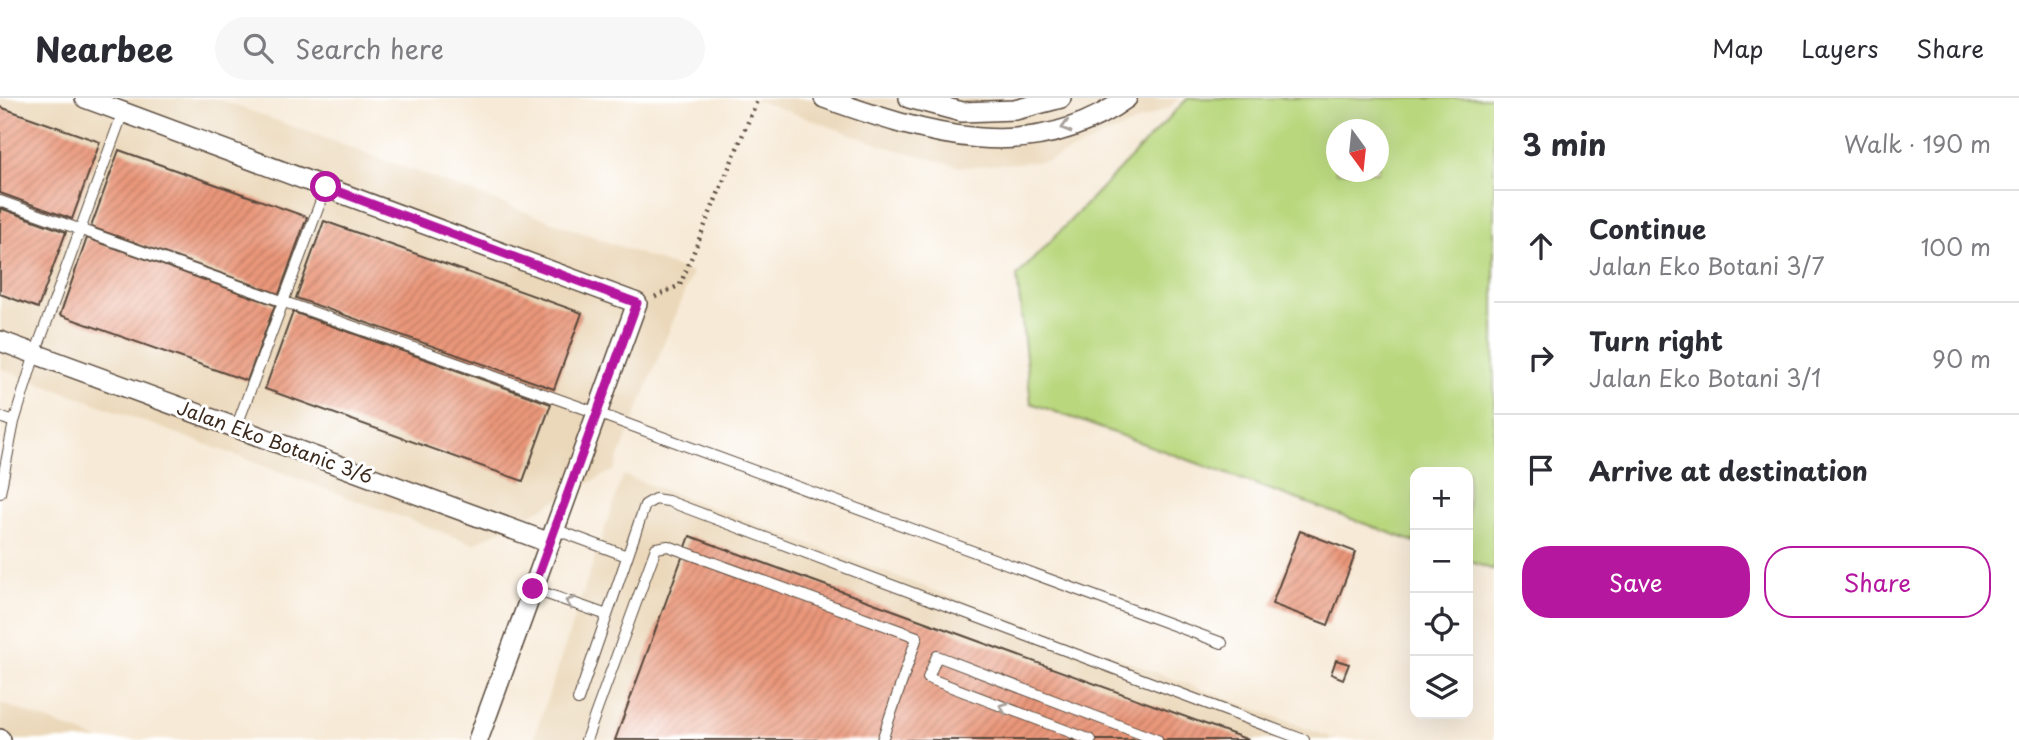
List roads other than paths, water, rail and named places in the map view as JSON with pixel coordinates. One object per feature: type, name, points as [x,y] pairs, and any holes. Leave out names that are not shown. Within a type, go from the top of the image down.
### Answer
[{"type":"street","points":[[85,98],[637,303],[478,740]]},
{"type":"street","points":[[824,98],[896,123],[962,138],[1017,139],[1071,127],[1127,98]]},
{"type":"street","points":[[909,98],[962,112],[1015,110],[1061,98]]},
{"type":"street","name":"Jalan Eko Botanic 3/6","points":[[0,341],[236,428],[552,536]]},
{"type":"lane","points":[[0,493],[13,422],[123,112]]},
{"type":"lane","points":[[236,428],[326,187]]},
{"type":"lane","points":[[0,201],[597,412],[1222,643]]},
{"type":"lane","points":[[0,417],[13,422]]},
{"type":"lane","points":[[578,699],[645,505],[655,499],[668,501],[1298,739]]},
{"type":"lane","points":[[552,536],[627,556]]},
{"type":"lane","points":[[586,740],[656,548],[668,546],[917,637],[882,740]]},
{"type":"lane","points":[[533,589],[607,615]]},
{"type":"lane","points":[[1091,740],[928,678],[937,656],[1157,740]]}]
